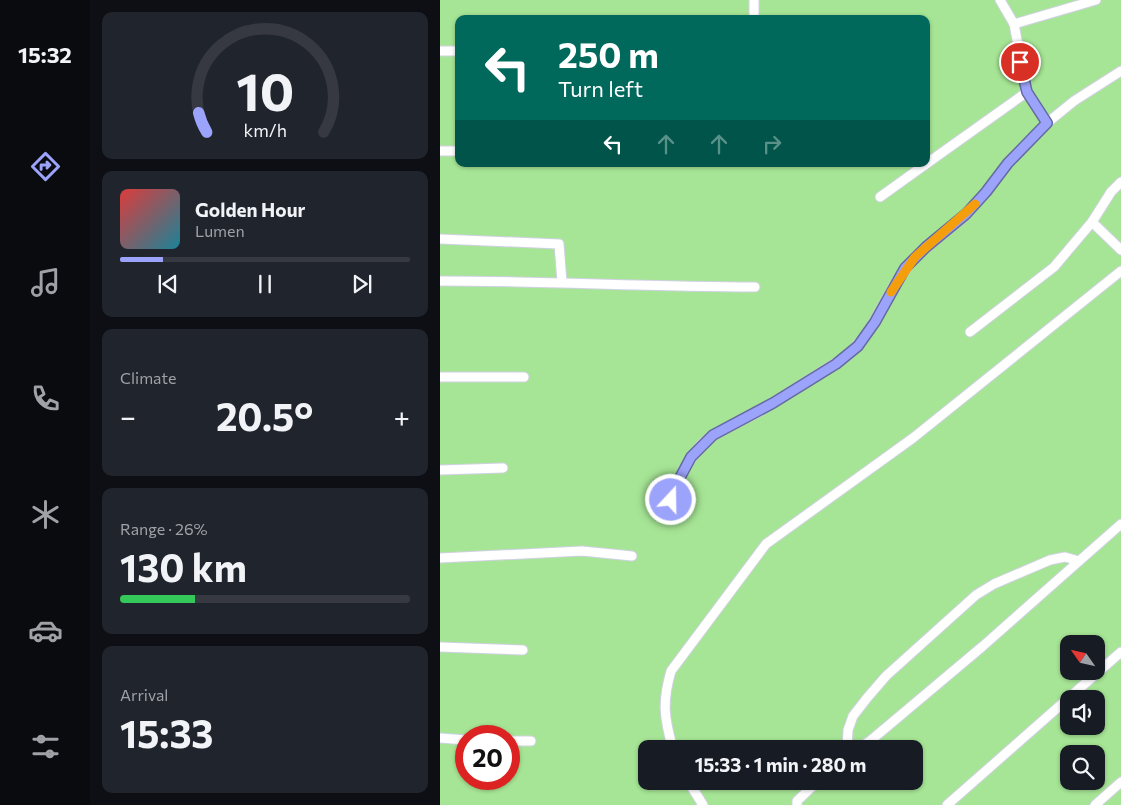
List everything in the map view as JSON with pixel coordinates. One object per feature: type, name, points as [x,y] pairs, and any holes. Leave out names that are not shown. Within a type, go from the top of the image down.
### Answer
[{"type":"lane","points":[[754,0],[754,15]]},
{"type":"lane","points":[[1000,0],[1014,24],[1027,92],[1047,123]]},
{"type":"lane","points":[[1014,24],[1096,0]]},
{"type":"lane","points":[[440,51],[455,51]]},
{"type":"lane","points":[[671,500],[691,457],[713,435],[760,411],[836,364],[858,346],[875,322],[905,268],[926,247],[966,214],[1008,163],[1047,123],[1074,101],[1121,71]]},
{"type":"lane","points":[[930,161],[1027,92]]},
{"type":"lane","points":[[440,151],[455,151]]},
{"type":"lane","points":[[880,198],[922,167]]},
{"type":"lane","points":[[970,332],[1054,267],[1092,222],[1111,192],[1121,182]]},
{"type":"lane","points":[[1092,222],[1121,250]]},
{"type":"lane","points":[[440,238],[560,244],[562,282]]},
{"type":"lane","points":[[670,740],[664,719],[664,694],[671,671],[766,544],[913,438],[1121,271]]},
{"type":"lane","points":[[440,281],[562,282],[659,287],[755,287]]},
{"type":"lane","points":[[440,377],[524,377]]},
{"type":"lane","points":[[440,470],[503,468]]},
{"type":"lane","points":[[871,740],[983,646],[1121,524]]},
{"type":"lane","points":[[440,558],[582,552],[632,556]]},
{"type":"lane","points":[[847,740],[848,730],[853,716],[886,676],[976,595],[994,584],[1050,560],[1065,557],[1079,561]]},
{"type":"lane","points":[[440,647],[523,650]]},
{"type":"lane","points":[[947,805],[1121,652]]},
{"type":"lane","points":[[440,738],[455,739]]},
{"type":"lane","points":[[520,742],[531,742]]},
{"type":"lane","points":[[1095,805],[1121,782]]},
{"type":"lane","points":[[694,790],[703,805]]},
{"type":"lane","points":[[797,805],[797,801],[809,790]]},
{"type":"green space","points":[[440,0],[1121,0],[1121,805],[440,805]]},
{"type":"slow traffic","points":[[891,292],[905,268],[915,257],[966,214],[975,204]]},
{"type":"route","points":[[671,500],[676,485],[691,457],[713,435],[799,388],[836,364],[858,346],[875,322],[905,268],[926,247],[966,214],[1008,163],[1047,123],[1027,92],[1020,62]]}]
